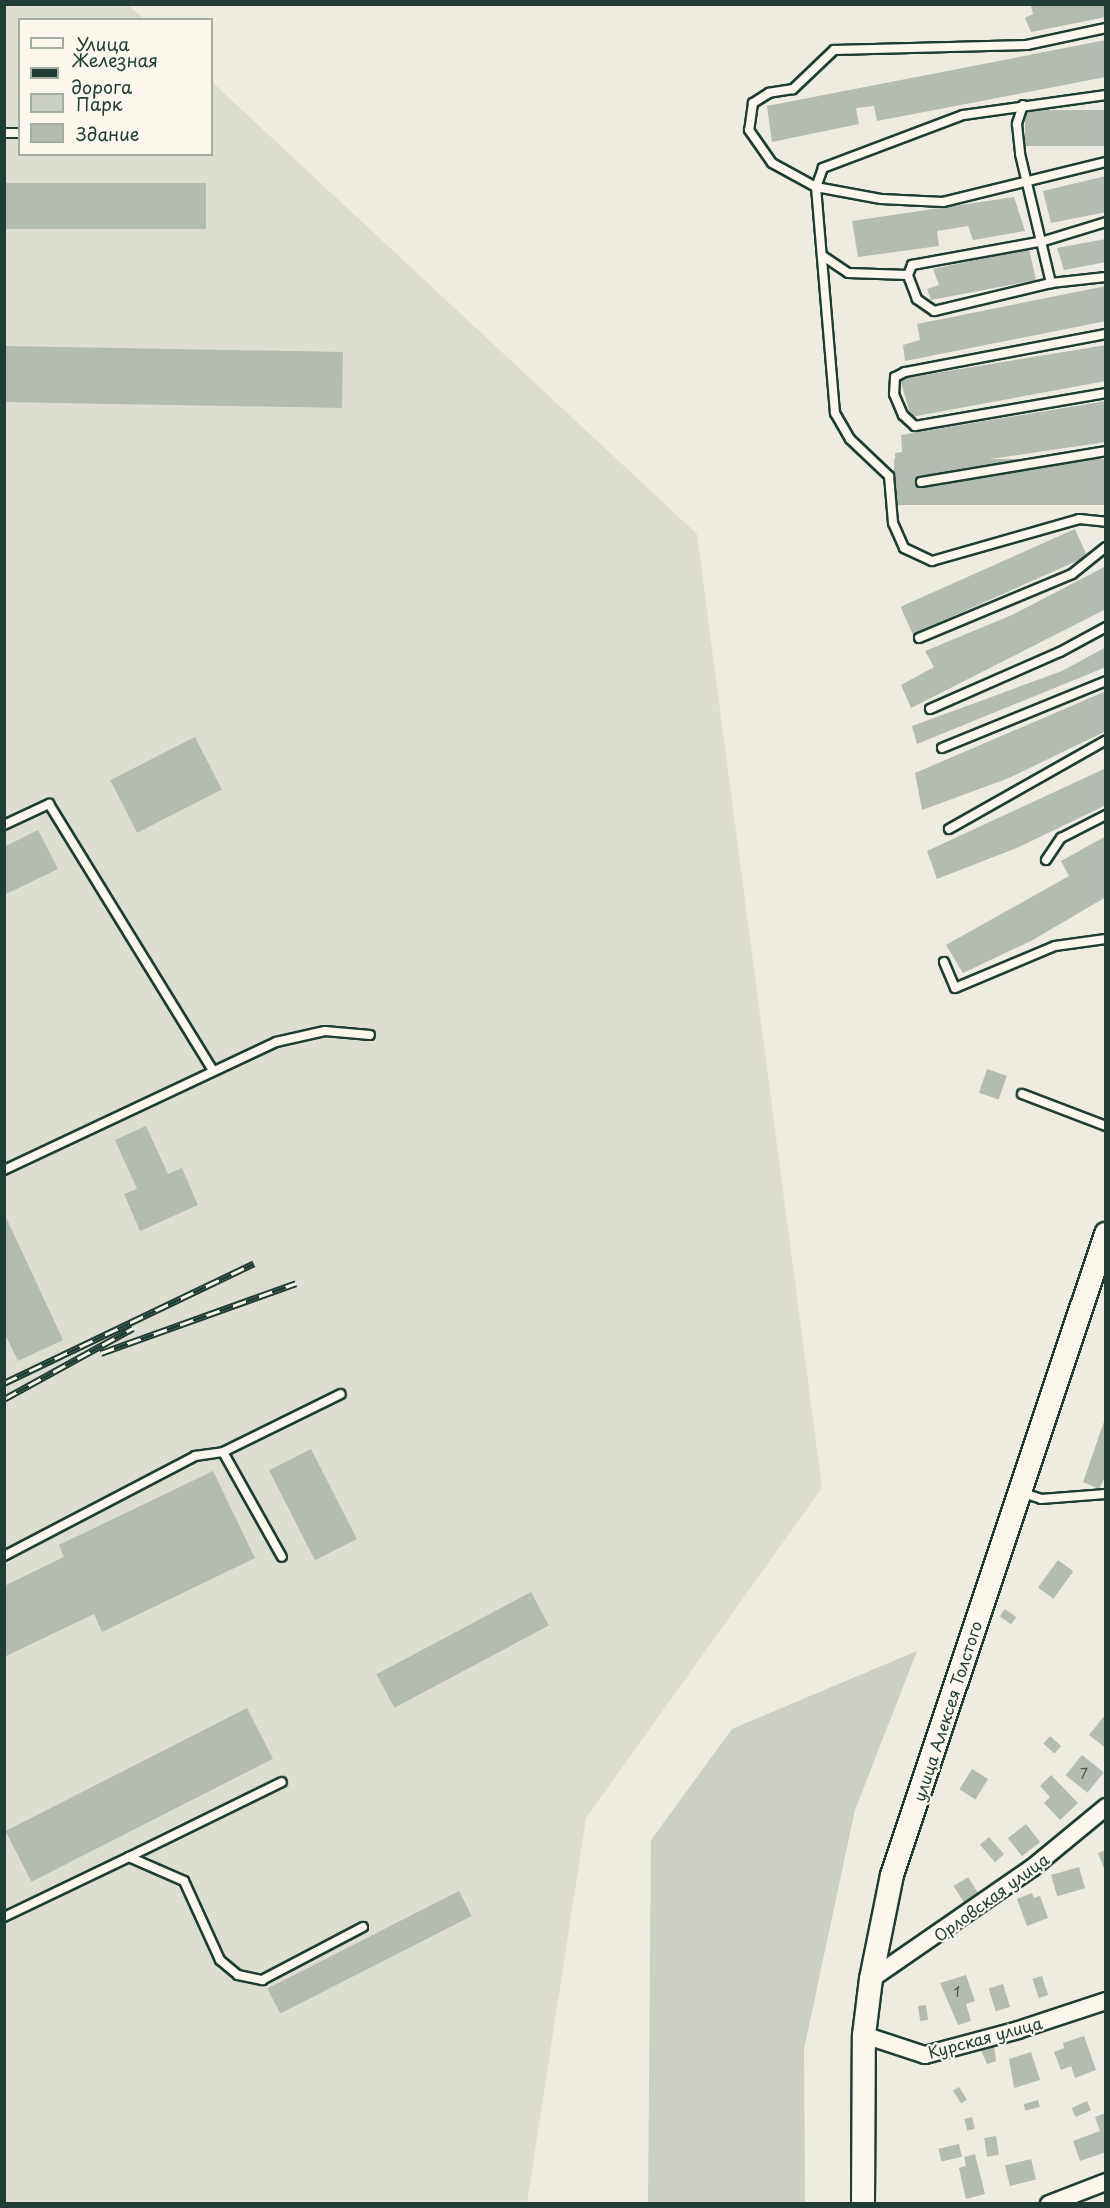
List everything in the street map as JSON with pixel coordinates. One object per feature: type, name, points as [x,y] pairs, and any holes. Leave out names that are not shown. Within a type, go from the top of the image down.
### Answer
[{"type":"street","name":"улица Алексея Толстого","points":[[863,2204],[864,2035],[871,1979],[892,1875],[1106,1233]]},
{"type":"street","name":"Орловская улица","points":[[871,1979],[1032,1868],[1106,1807]]},
{"type":"street","name":"Курская улица","points":[[864,2035],[925,2055],[1018,2030],[1106,2001]]},
{"type":"street","points":[[1049,2204],[1106,2182]]},
{"type":"lane","points":[[1106,28],[1027,45],[834,50],[793,89],[769,93],[753,103],[749,130],[772,163],[816,188],[881,199],[944,202],[1027,179],[1106,162]]},
{"type":"lane","points":[[1106,94],[963,115],[822,168],[816,188],[835,413],[850,439],[889,476],[893,523],[904,548],[932,561],[1079,519],[1106,522]]},
{"type":"lane","points":[[1023,105],[1017,124],[1027,179],[1044,241],[1052,283]]},
{"type":"lane","points":[[1106,222],[1044,241],[912,266],[908,275],[917,299],[934,311],[1052,283],[1106,277]]},
{"type":"lane","points":[[823,256],[848,273],[908,275]]},
{"type":"lane","points":[[1106,334],[905,372],[895,376],[894,394],[903,415],[915,426],[1106,393]]},
{"type":"lane","points":[[921,482],[1106,451]]},
{"type":"lane","points":[[919,638],[1072,574],[1106,546]]},
{"type":"lane","points":[[930,709],[1060,652],[1106,627]]},
{"type":"lane","points":[[942,748],[1106,681]]},
{"type":"lane","points":[[949,829],[1106,741]]},
{"type":"lane","points":[[4,825],[49,804],[213,1071]]},
{"type":"lane","points":[[1046,860],[1061,838],[1106,816]]},
{"type":"lane","points":[[944,962],[955,988],[1054,946],[1106,939]]},
{"type":"lane","points":[[4,1170],[276,1042],[325,1031],[370,1035]]},
{"type":"lane","points":[[1022,1094],[1106,1126]]},
{"type":"lane","points":[[4,1556],[195,1456],[223,1452],[341,1394]]},
{"type":"lane","points":[[223,1452],[282,1557]]},
{"type":"lane","points":[[1020,1492],[1041,1499],[1106,1494]]},
{"type":"lane","points":[[4,1917],[282,1782]]},
{"type":"lane","points":[[129,1857],[184,1881],[220,1960],[238,1975],[262,1980],[363,1927]]},
{"type":"shaded area","points":[[5,5],[128,5],[143,18],[18,18],[18,156],[213,156],[213,83],[697,534],[822,1488],[586,1818],[527,2203],[5,2204]]},
{"type":"green space","points":[[917,1651],[855,1810],[804,2049],[805,2203],[648,2203],[651,1840],[732,1729]]},
{"type":"building","points":[[1106,4],[1106,17],[1031,32],[1025,18],[1033,14],[1031,6]]},
{"type":"building","points":[[1106,40],[1106,77],[877,121],[874,106],[856,108],[859,124],[772,142],[767,106]]},
{"type":"building","points":[[1025,110],[1106,110],[1106,146],[1025,146]]},
{"type":"building","points":[[1106,176],[1106,212],[1051,223],[1043,191]]},
{"type":"building","points":[[4,183],[206,183],[206,229],[4,229]]},
{"type":"building","points":[[1014,197],[1025,231],[973,240],[968,226],[937,231],[939,246],[858,257],[852,221]]},
{"type":"building","points":[[1106,239],[1106,262],[1064,270],[1057,248]]},
{"type":"building","points":[[1029,249],[1036,280],[931,300],[927,289],[939,285],[933,269]]},
{"type":"building","points":[[1106,286],[1106,321],[905,361],[903,345],[920,340],[917,324]]},
{"type":"building","points":[[1106,345],[1106,381],[911,417],[900,379]]},
{"type":"building","points":[[4,346],[343,352],[342,408],[4,402]]},
{"type":"building","points":[[1106,401],[1106,442],[896,473],[895,453],[902,452],[901,435]]},
{"type":"building","points":[[894,459],[1106,459],[1106,505],[894,505]]},
{"type":"building","points":[[1075,529],[1087,556],[913,634],[901,607]]},
{"type":"building","points":[[1106,566],[1106,609],[911,708],[901,685],[934,667],[925,651],[1012,615]]},
{"type":"building","points":[[1106,647],[1106,667],[917,744],[912,726],[1062,671]]},
{"type":"building","points":[[1106,691],[1106,731],[1009,778],[922,810],[915,773]]},
{"type":"building","points":[[195,737],[222,790],[137,833],[110,780]]},
{"type":"building","points":[[1106,768],[1106,805],[1019,847],[937,879],[927,851]]},
{"type":"building","points":[[38,830],[58,869],[4,895],[4,847]]},
{"type":"building","points":[[1106,836],[1106,897],[1031,941],[963,973],[946,945],[1069,876],[1061,861]]},
{"type":"building","points":[[987,1069],[1007,1076],[999,1099],[979,1093]]},
{"type":"building","points":[[146,1126],[168,1174],[182,1168],[198,1205],[140,1231],[124,1194],[137,1189],[115,1140]]},
{"type":"building","points":[[4,1213],[63,1340],[18,1361],[4,1332]]},
{"type":"building","points":[[1106,1416],[1106,1475],[1099,1489],[1083,1482]]},
{"type":"building","points":[[311,1449],[357,1539],[315,1560],[269,1470]]},
{"type":"building","points":[[213,1471],[255,1558],[102,1632],[94,1614],[4,1657],[4,1586],[64,1557],[59,1545]]},
{"type":"building","points":[[1058,1560],[1073,1571],[1053,1599],[1038,1588]]},
{"type":"building","points":[[531,1592],[549,1626],[394,1708],[376,1674]]},
{"type":"building","points":[[1005,1609],[1016,1617],[1011,1625],[1000,1616]]},
{"type":"building","points":[[247,1708],[273,1759],[31,1882],[6,1831]]},
{"type":"building","points":[[1106,1714],[1106,1748],[1089,1735]]},
{"type":"building","points":[[1050,1736],[1061,1746],[1054,1753],[1043,1743]]},
{"type":"building","points":[[1082,1755],[1104,1773],[1087,1793],[1066,1775]]},
{"type":"building","points":[[972,1769],[988,1779],[975,1799],[959,1789]]},
{"type":"building","points":[[1051,1775],[1078,1803],[1060,1820],[1044,1803],[1050,1797],[1040,1786]]},
{"type":"building","points":[[1026,1824],[1040,1842],[1022,1856],[1008,1838]]},
{"type":"building","points":[[989,1837],[1004,1854],[995,1862],[980,1845]]},
{"type":"building","points":[[1106,1850],[1106,1871],[1105,1871],[1098,1853]]},
{"type":"building","points":[[1079,1867],[1085,1888],[1057,1896],[1051,1875]]},
{"type":"building","points":[[968,1877],[980,1896],[965,1905],[954,1886]]},
{"type":"building","points":[[459,1891],[472,1916],[280,2014],[267,1989]]},
{"type":"building","points":[[1032,1893],[1034,1898],[1040,1896],[1048,1918],[1027,1926],[1017,1899]]},
{"type":"building","points":[[966,1975],[975,2001],[966,2004],[971,2021],[958,2025],[940,1983]]},
{"type":"building","points":[[1042,1976],[1048,1995],[1039,1998],[1032,1979]]},
{"type":"building","points":[[1003,1984],[1010,2007],[996,2011],[989,1988]]},
{"type":"building","points":[[926,2005],[928,2020],[920,2021],[918,2006]]},
{"type":"building","points":[[1084,2036],[1096,2070],[1075,2078],[1071,2066],[1061,2070],[1054,2052],[1064,2048],[1063,2043]]},
{"type":"building","points":[[994,2045],[996,2061],[987,2064],[981,2050]]},
{"type":"building","points":[[1031,2052],[1040,2080],[1014,2088],[1009,2059]]},
{"type":"building","points":[[959,2087],[967,2100],[961,2103],[953,2091]]},
{"type":"building","points":[[1038,2100],[1040,2107],[1026,2111],[1024,2104]]},
{"type":"building","points":[[1087,2101],[1091,2110],[1076,2117],[1071,2108]]},
{"type":"building","points":[[1106,2113],[1106,2152],[1080,2161],[1073,2141],[1100,2131],[1095,2117]]},
{"type":"building","points":[[972,2117],[975,2129],[967,2131],[964,2119]]},
{"type":"building","points":[[996,2136],[999,2155],[987,2157],[984,2138]]},
{"type":"building","points":[[959,2144],[962,2157],[941,2161],[939,2149]]},
{"type":"building","points":[[975,2154],[985,2194],[966,2199],[959,2168],[966,2166],[964,2157]]},
{"type":"building","points":[[1031,2159],[1036,2179],[1010,2186],[1005,2166]]},
{"type":"railway","points":[[4,1383],[254,1263]]},
{"type":"railway","points":[[101,1353],[296,1283]]},
{"type":"railway","points":[[4,1399],[133,1328]]}]
